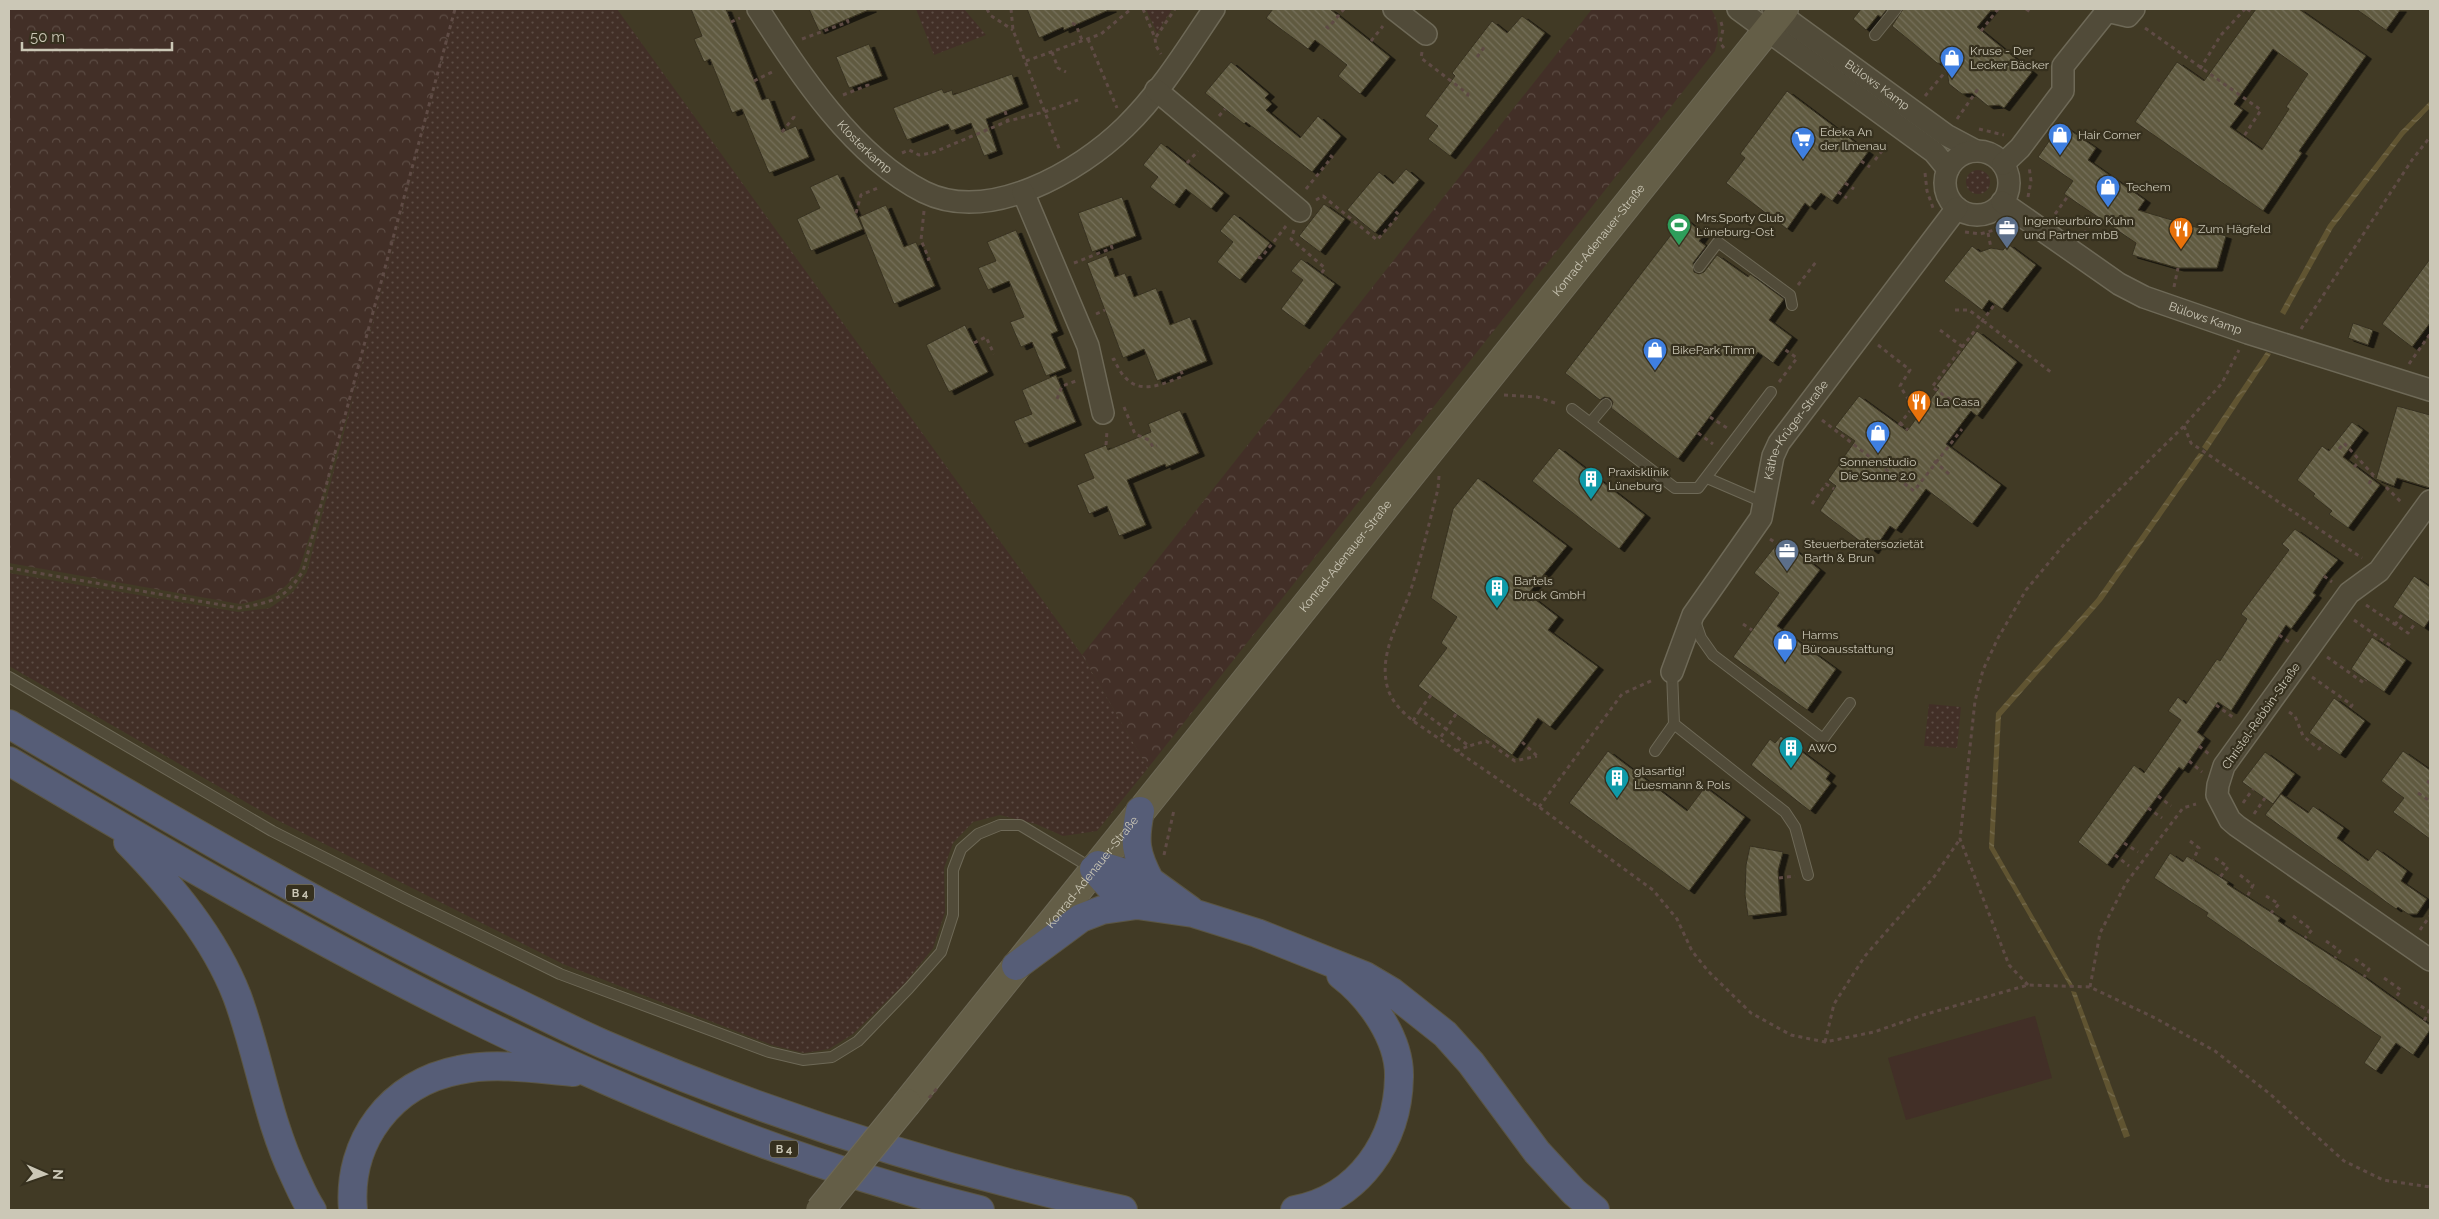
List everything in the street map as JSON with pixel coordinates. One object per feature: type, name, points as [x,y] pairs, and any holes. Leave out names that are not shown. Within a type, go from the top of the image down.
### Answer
[{"type":"highway","name":"B 4","points":[[9,724],[314,900],[457,974],[601,1044],[723,1093],[861,1142],[980,1177],[1122,1210]]},
{"type":"highway","name":"B 4","points":[[9,761],[104,818],[300,929],[444,1004],[592,1074],[713,1124],[824,1164],[980,1210]]},
{"type":"highway","points":[[1140,811],[1136,848],[1139,860],[1150,881]]},
{"type":"highway","points":[[104,818],[160,874],[185,907],[215,953],[237,996],[283,1152],[312,1210]]},
{"type":"highway","points":[[1096,867],[1150,881],[1193,913]]},
{"type":"highway","points":[[1096,867],[1112,889],[1137,905]]},
{"type":"highway","points":[[1016,966],[1082,918],[1102,910],[1137,905],[1193,913],[1257,933],[1365,976],[1392,992],[1444,1034],[1471,1063],[1537,1152],[1574,1192],[1595,1210]]},
{"type":"highway","points":[[1294,1210],[1331,1197],[1360,1176],[1381,1150],[1394,1116],[1399,1076],[1392,1043],[1377,1011],[1357,987],[1317,958]]},
{"type":"highway","points":[[353,1210],[352,1194],[357,1159],[369,1130],[387,1108],[410,1088],[435,1076],[460,1069],[520,1067],[592,1074]]},
{"type":"main road","name":"Konrad-Adenauer-Straße","points":[[820,1210],[1776,16]]},
{"type":"street","name":"Klosterkamp","points":[[758,9],[782,47],[823,103],[858,140],[884,177],[926,193],[960,201],[994,200],[1023,192],[1068,170],[1101,148],[1126,127],[1172,70],[1214,9]]},
{"type":"street","points":[[1394,9],[1426,34]]},
{"type":"street","points":[[1738,9],[1776,16]]},
{"type":"street","points":[[1976,151],[1959,156],[1948,169],[1945,180],[1946,190],[1958,208],[1976,215],[1995,209],[2002,202],[2009,183],[2003,164],[2020,148],[2063,91],[2063,66],[2106,10],[2131,12]]},
{"type":"street","name":"Bülows Kamp","points":[[1776,16],[1946,134],[1976,151],[1991,154],[2003,164]]},
{"type":"street","name":"Bülows Kamp","points":[[1776,16],[1934,152],[1948,169]]},
{"type":"street","points":[[1156,90],[1297,208]]},
{"type":"street","points":[[1023,192],[1088,346],[1100,368],[1104,413]]},
{"type":"street","name":"Bülows Kamp","points":[[2002,202],[2119,284],[2168,307],[2430,390]]},
{"type":"street","name":"Käthe-Krüger-Straße","points":[[1672,672],[1693,614],[1756,527],[1765,503],[1773,456],[1779,443],[1958,208]]},
{"type":"street","name":"Christel-Rebbin-Straße","points":[[2430,501],[2379,571],[2343,601],[2271,700],[2224,766],[2218,784],[2217,795],[2230,820],[2237,826],[2430,960]]},
{"type":"lane","points":[[1875,35],[1896,9]]},
{"type":"lane","points":[[1699,267],[1718,242],[1791,300]]},
{"type":"lane","points":[[1572,409],[1675,488],[1698,488],[1771,392]]},
{"type":"lane","points":[[1590,423],[1606,404]]},
{"type":"lane","points":[[1707,478],[1765,503]]},
{"type":"lane","points":[[1693,614],[1701,638],[1713,655],[1823,739],[1850,703]]},
{"type":"lane","points":[[1655,751],[1674,724],[1672,672]]},
{"type":"lane","points":[[9,677],[272,831],[551,970],[769,1052],[803,1060],[832,1057],[858,1041],[909,988],[940,952],[952,915],[953,870],[961,849],[978,834],[1000,825],[1020,825],[1096,867]]},
{"type":"lane","points":[[1674,724],[1785,812],[1795,827],[1808,875]]},
{"type":"path","points":[[9,568],[239,608],[270,603],[292,589],[303,571],[455,9]]},
{"type":"path","points":[[987,9],[990,15],[1013,30]]},
{"type":"path","points":[[1011,9],[1013,30],[1068,170]]},
{"type":"path","points":[[1026,61],[1101,34],[1131,9]]},
{"type":"path","points":[[1143,9],[1156,38],[1156,46],[1172,70]]},
{"type":"path","points":[[1156,38],[1175,9]]},
{"type":"path","points":[[1326,26],[1328,28],[1344,9]]},
{"type":"path","points":[[1981,31],[1998,9]]},
{"type":"path","points":[[2026,9],[2032,13]]},
{"type":"path","points":[[2200,69],[2221,35],[2246,9],[2252,14]]},
{"type":"path","points":[[2131,12],[2200,69],[2261,110],[2244,136]]},
{"type":"path","points":[[782,47],[848,22],[847,19]]},
{"type":"path","points":[[1072,23],[1076,24],[1082,40]]},
{"type":"path","points":[[1426,34],[1421,58],[1468,94],[1466,97]]},
{"type":"path","points":[[1088,39],[1126,127]]},
{"type":"path","points":[[1477,57],[1485,46]]},
{"type":"path","points":[[1052,52],[1058,68],[1066,72]]},
{"type":"path","points":[[823,103],[868,85],[867,82]]},
{"type":"path","points":[[1956,119],[1978,89]]},
{"type":"path","points":[[856,213],[861,195],[884,177],[898,154],[909,150],[919,155],[932,153],[1008,120],[1044,112],[1078,100]]},
{"type":"path","points":[[1005,111],[1008,120]]},
{"type":"path","points":[[782,132],[794,117],[793,113]]},
{"type":"path","points":[[2291,346],[2401,176],[2430,137]]},
{"type":"path","points":[[1258,257],[1261,258],[1332,157],[1328,153]]},
{"type":"path","points":[[1861,161],[1870,167]]},
{"type":"path","points":[[1845,183],[1854,190]]},
{"type":"path","points":[[1838,192],[1847,198]]},
{"type":"path","points":[[924,261],[929,259],[921,240],[926,193]]},
{"type":"path","points":[[1297,208],[1323,196],[1377,240],[1399,215],[1394,210]]},
{"type":"path","points":[[1297,208],[1291,239],[1326,268],[1321,274]]},
{"type":"path","points":[[1988,233],[1991,248]]},
{"type":"path","points":[[1056,270],[1112,248],[1111,245]]},
{"type":"path","points":[[1791,300],[1816,262]]},
{"type":"path","points":[[1956,401],[1955,403],[1932,386],[1995,304]]},
{"type":"path","points":[[1955,310],[1969,310],[2052,373]]},
{"type":"path","points":[[2398,379],[2430,333],[2426,329]]},
{"type":"path","points":[[1940,330],[1963,348]]},
{"type":"path","points":[[2028,985],[2009,965],[1960,839],[1975,701],[1983,670],[1998,638],[2026,590],[2066,542],[2184,426],[2222,383],[2248,333]]},
{"type":"path","points":[[1862,334],[1910,370],[1900,386],[1913,407],[1921,412]]},
{"type":"path","points":[[974,343],[986,337],[994,354]]},
{"type":"path","points":[[2416,342],[2422,346]]},
{"type":"path","points":[[1771,392],[1797,358],[1784,348]]},
{"type":"path","points":[[1057,399],[1062,386],[1100,368],[1114,359],[1120,372],[1130,383],[1146,387],[1157,386],[1183,376],[1181,371]]},
{"type":"path","points":[[1499,392],[1506,397],[1536,397],[1572,409]]},
{"type":"path","points":[[1104,413],[1123,404],[1135,434],[1150,440],[1153,447],[1157,446]]},
{"type":"path","points":[[1908,430],[1900,424],[1913,407]]},
{"type":"path","points":[[1806,408],[1914,490],[1962,429]]},
{"type":"path","points":[[2184,426],[2191,443],[2379,571]]},
{"type":"path","points":[[2339,449],[2344,443],[2375,477],[2369,484]]},
{"type":"path","points":[[2354,467],[2360,461]]},
{"type":"path","points":[[1935,462],[1950,474]]},
{"type":"path","points":[[1440,469],[1438,489],[1410,593],[1394,630],[1386,662],[1386,680],[1390,696],[1400,710],[1413,721],[1539,807],[1653,890],[1677,919],[1692,951],[1708,971],[1751,1013],[1792,1035],[1825,1042],[1874,1032],[1923,1015],[2028,985],[2090,988],[2156,1018],[2215,1051],[2270,1094],[2344,1161],[2384,1180],[2430,1187]]},
{"type":"path","points":[[1812,504],[1826,484],[1834,490]]},
{"type":"path","points":[[2343,601],[2396,625],[2408,634],[2416,622]]},
{"type":"path","points":[[2343,601],[2391,646],[2389,649]]},
{"type":"path","points":[[2396,625],[2403,613]]},
{"type":"path","points":[[1743,624],[1752,630]]},
{"type":"path","points":[[2311,645],[2364,683],[2366,680]]},
{"type":"path","points":[[2296,666],[2352,705],[2349,709]]},
{"type":"path","points":[[1539,807],[1622,694],[1672,672]]},
{"type":"path","points":[[1413,721],[1431,695]]},
{"type":"path","points":[[2271,700],[2295,716],[2303,736],[2319,749],[2324,744]]},
{"type":"path","points":[[1420,710],[1469,746]]},
{"type":"path","points":[[1439,740],[1456,714]]},
{"type":"path","points":[[1456,752],[1486,741],[1515,761],[1537,756],[1522,742]]},
{"type":"path","points":[[2418,793],[2430,801]]},
{"type":"path","points":[[2158,796],[2171,806]]},
{"type":"path","points":[[2090,988],[2100,933],[2126,883],[2183,808],[2196,804]]},
{"type":"path","points":[[2148,808],[2162,818]]},
{"type":"path","points":[[1825,1042],[1834,1004],[1865,956],[1934,877],[1960,839]]},
{"type":"path","points":[[2190,842],[2199,848],[2194,860]]},
{"type":"path","points":[[2124,843],[2138,852]]},
{"type":"path","points":[[2114,855],[2129,866]]},
{"type":"path","points":[[2215,858],[2228,866],[2220,877]]},
{"type":"path","points":[[2240,875],[2253,885],[2247,897]]},
{"type":"path","points":[[2266,896],[2279,904],[2271,913]]},
{"type":"path","points":[[2293,916],[2312,930],[2305,938]]},
{"type":"path","points":[[2326,941],[2340,951],[2335,958]]},
{"type":"path","points":[[2355,959],[2369,969],[2364,977]]},
{"type":"path","points":[[2384,978],[2401,990],[2394,1000]]},
{"type":"path","points":[[2414,1002],[2428,1011],[2424,1021]]},
{"type":"path","points":[[939,1086],[945,1079]]},
{"type":"green space","points":[[9,9],[456,9],[352,401],[299,570],[287,585],[274,594],[259,600],[240,604],[9,563]]},
{"type":"green space","points":[[456,9],[617,9],[1082,655],[1148,768],[1097,831],[1063,836],[1036,824],[1000,815],[973,822],[953,843],[944,868],[945,912],[933,948],[905,983],[853,1034],[829,1049],[804,1053],[772,1045],[563,964],[277,820],[9,666],[9,573],[238,612],[270,608],[293,592],[307,572]]},
{"type":"green space","points":[[916,9],[964,9],[986,35],[934,55]]},
{"type":"green space","points":[[1146,9],[1172,9],[1157,33]]},
{"type":"green space","points":[[1592,9],[1711,9],[1718,29],[1715,51],[1148,768],[1082,655]]},
{"type":"green space","points":[[1978,170],[1987,173],[1990,182],[1987,191],[1978,194],[1969,191],[1966,182],[1969,173]]},
{"type":"green space","points":[[1929,704],[1961,707],[1957,748],[1924,746]]},
{"type":"green space","points":[[2035,1016],[2052,1078],[1906,1120],[1888,1058]]},
{"type":"water","points":[[2430,101],[2430,108],[2404,135],[2333,228],[2285,315],[2280,312],[2328,225],[2400,132]]},
{"type":"water","points":[[2266,352],[2271,354],[2207,451],[2202,447]]},
{"type":"water","points":[[2199,453],[2204,455],[2102,601],[2001,716],[1994,847],[2074,987],[2070,987],[1989,848],[1996,713],[2097,598]]},
{"type":"water","points":[[2071,991],[2076,992],[2130,1136],[2124,1138]]},
{"type":"building","points":[[691,9],[726,9],[762,100],[769,98],[782,132],[796,126],[809,157],[769,173],[742,109],[732,113],[710,59],[704,62],[694,39],[702,36]]},
{"type":"building","points":[[809,9],[871,9],[819,31]]},
{"type":"building","points":[[1027,9],[1111,9],[1064,30],[1063,27],[1039,38]]},
{"type":"building","points":[[1273,9],[1330,9],[1390,57],[1360,94],[1338,76],[1347,65],[1315,40],[1308,49],[1266,18]]},
{"type":"building","points":[[1861,9],[1887,9],[1881,17],[1878,15],[1866,30],[1853,19]]},
{"type":"building","points":[[1903,9],[1992,9],[1977,27],[2032,72],[2004,108],[1999,105],[1988,106],[1972,93],[1962,94],[1949,84],[1946,64],[1937,63],[1892,26]]},
{"type":"building","points":[[2256,9],[2299,9],[2366,56],[2299,151],[2302,153],[2263,211],[2135,122],[2177,62],[2204,81]],"holes":[[[2273,49],[2308,74],[2286,107],[2289,109],[2262,150],[2230,127],[2243,110],[2234,104]]]},
{"type":"building","points":[[2356,9],[2401,9],[2386,30]]},
{"type":"building","points":[[1522,16],[1545,33],[1450,156],[1428,139],[1438,126],[1425,116],[1455,76],[1452,73],[1492,21],[1507,33]]},
{"type":"building","points":[[869,44],[882,76],[849,88],[836,57]]},
{"type":"building","points":[[1231,62],[1269,94],[1265,98],[1272,104],[1266,110],[1300,138],[1318,116],[1341,136],[1312,172],[1246,122],[1244,124],[1205,93]]},
{"type":"building","points":[[1012,74],[1023,104],[986,119],[997,151],[984,156],[971,123],[951,131],[948,124],[907,140],[893,108],[942,89],[944,93],[952,90],[953,95]]},
{"type":"building","name":"Edeka An der Ilmenau","points":[[1787,91],[1868,152],[1832,201],[1821,193],[1810,207],[1805,203],[1787,229],[1726,183],[1745,158],[1740,154]]},
{"type":"building","points":[[2061,124],[2096,148],[2088,160],[2145,200],[2138,210],[2226,236],[2217,268],[2178,268],[2132,255],[2136,243],[2064,194],[2073,181],[2038,157]]},
{"type":"building","points":[[1161,143],[1224,193],[1211,209],[1186,189],[1174,205],[1150,187],[1158,177],[1143,165]]},
{"type":"building","points":[[1406,169],[1419,180],[1375,233],[1347,210],[1379,172],[1393,184]]},
{"type":"building","points":[[838,174],[863,229],[811,251],[797,219],[820,208],[810,187]]},
{"type":"building","points":[[1122,197],[1136,236],[1092,252],[1078,213]]},
{"type":"building","points":[[1324,204],[1345,219],[1320,252],[1299,236]]},
{"type":"building","points":[[886,205],[904,247],[916,242],[935,286],[894,304],[859,217]]},
{"type":"building","points":[[1234,214],[1270,243],[1240,280],[1217,262],[1233,242],[1220,231]]},
{"type":"building","points":[[1684,218],[1704,234],[1699,241],[1706,246],[1693,263],[1694,272],[1699,274],[1704,272],[1717,255],[1748,277],[1750,274],[1784,299],[1769,320],[1792,337],[1773,363],[1758,352],[1678,459],[1611,408],[1613,402],[1610,398],[1604,397],[1600,400],[1565,373]]},
{"type":"building","points":[[1016,230],[1058,331],[1051,334],[1066,368],[1046,376],[1032,342],[1021,347],[1010,322],[1024,317],[1009,281],[988,290],[978,268],[996,261],[987,242]]},
{"type":"building","points":[[2008,244],[2036,265],[2002,309],[1989,300],[1982,310],[1944,281],[1972,246],[1980,252],[1991,248],[2003,250]]},
{"type":"building","points":[[1107,255],[1115,277],[1125,273],[1134,297],[1156,288],[1170,325],[1190,317],[1207,361],[1157,381],[1144,349],[1123,358],[1087,263]]},
{"type":"building","points":[[1301,259],[1335,284],[1304,326],[1281,309],[1303,280],[1291,271]]},
{"type":"building","points":[[2430,259],[2430,323],[2412,347],[2382,324]]},
{"type":"building","points":[[2353,323],[2373,330],[2368,345],[2348,338]]},
{"type":"building","points":[[965,325],[988,372],[949,392],[926,345]]},
{"type":"building","points":[[1977,331],[2017,362],[1977,416],[1971,411],[1946,444],[2001,485],[1972,524],[1926,489],[1896,530],[1890,526],[1873,551],[1820,511],[1836,486],[1828,480],[1855,441],[1835,427],[1859,396],[1907,431],[1939,388],[1936,386]]},
{"type":"building","points":[[1056,375],[1076,422],[1024,444],[1014,421],[1032,414],[1022,390]]},
{"type":"building","points":[[2397,406],[2430,415],[2430,488],[2397,478],[2394,486],[2376,479]]},
{"type":"building","points":[[1180,410],[1199,453],[1166,467],[1165,464],[1127,480],[1146,525],[1119,536],[1107,506],[1089,514],[1077,485],[1094,478],[1084,454],[1106,445],[1108,450],[1151,432],[1148,424]]},
{"type":"building","points":[[2352,422],[2363,430],[2343,457],[2380,485],[2348,528],[2329,514],[2332,511],[2297,480],[2322,446],[2329,451]]},
{"type":"building","name":"Praxisklinik Lüneburg","points":[[1559,448],[1645,515],[1619,549],[1532,481]]},
{"type":"building","name":"Bartels Druck GmbH","points":[[1478,478],[1567,546],[1528,594],[1558,617],[1548,630],[1598,667],[1550,727],[1538,718],[1512,755],[1418,686],[1447,648],[1441,643],[1457,617],[1431,598],[1453,509]]},
{"type":"building","points":[[2295,529],[2338,560],[2324,576],[2313,593],[2316,595],[2291,629],[2286,625],[2231,711],[2218,702],[2197,732],[2205,738],[2183,770],[2179,767],[2107,865],[2078,842],[2134,765],[2144,773],[2181,720],[2168,711],[2178,697],[2186,704],[2217,659],[2220,661],[2247,619],[2241,614],[2289,550],[2282,544]]},
{"type":"building","name":"Harms Büroausstattung","points":[[1781,539],[1820,570],[1777,626],[1836,669],[1807,710],[1733,657],[1779,593],[1754,573]]},
{"type":"building","points":[[2414,576],[2430,587],[2430,619],[2424,628],[2393,607]]},
{"type":"building","points":[[2372,637],[2406,660],[2384,692],[2351,669]]},
{"type":"building","points":[[2334,698],[2365,721],[2340,755],[2309,733]]},
{"type":"building","name":"AWO","points":[[1781,736],[1830,773],[1826,779],[1831,783],[1810,811],[1751,765],[1770,739],[1775,743]]},
{"type":"building","points":[[1608,751],[1687,811],[1705,787],[1745,817],[1689,891],[1569,803]]},
{"type":"building","points":[[2403,751],[2430,770],[2430,839],[2393,812],[2404,798],[2381,781]]},
{"type":"building","points":[[2265,752],[2295,774],[2273,804],[2242,782]]},
{"type":"building","points":[[2281,794],[2308,813],[2313,806],[2344,828],[2337,838],[2368,861],[2377,849],[2407,871],[2401,881],[2427,899],[2417,914],[2408,914],[2398,907],[2396,909],[2265,815]]},
{"type":"building","points":[[1750,846],[1783,852],[1778,871],[1781,912],[1748,916],[1745,895],[1746,865]]},
{"type":"building","points":[[2170,853],[2183,862],[2187,856],[2228,882],[2227,884],[2280,918],[2278,921],[2364,977],[2430,1025],[2430,1030],[2413,1055],[2396,1043],[2376,1071],[2364,1063],[2381,1037],[2206,916],[2208,913],[2154,878]]},
{"type":"place","name":"Kruse - Der Lecker Bäcker","points":[[1952,79]]},
{"type":"place","name":"Hair Corner","points":[[2060,156]]},
{"type":"place","name":"Edeka An der Ilmenau","points":[[1803,160]]},
{"type":"place","name":"Techem","points":[[2108,208]]},
{"type":"place","name":"Mrs.Sporty Club Lüneburg-Ost","points":[[1679,246]]},
{"type":"place","name":"Ingenieurbüro Kuhn und Partner mbB","points":[[2007,249]]},
{"type":"place","name":"Zum Hägfeld","points":[[2181,250]]},
{"type":"place","name":"BikePark Timm","points":[[1655,371]]},
{"type":"place","name":"La Casa","points":[[1919,423]]},
{"type":"place","name":"Sonnenstudio Die Sonne 2.0","points":[[1878,454]]},
{"type":"place","name":"Praxisklinik Lüneburg","points":[[1591,500]]},
{"type":"place","name":"Steuerberatersozietät Barth & Brun","points":[[1787,572]]},
{"type":"place","name":"Bartels Druck GmbH","points":[[1497,609]]},
{"type":"place","name":"Harms Büroausstattung","points":[[1785,663]]},
{"type":"place","name":"AWO","points":[[1791,769]]},
{"type":"place","name":"glasartig! Luesmann & Pols","points":[[1617,799]]}]
